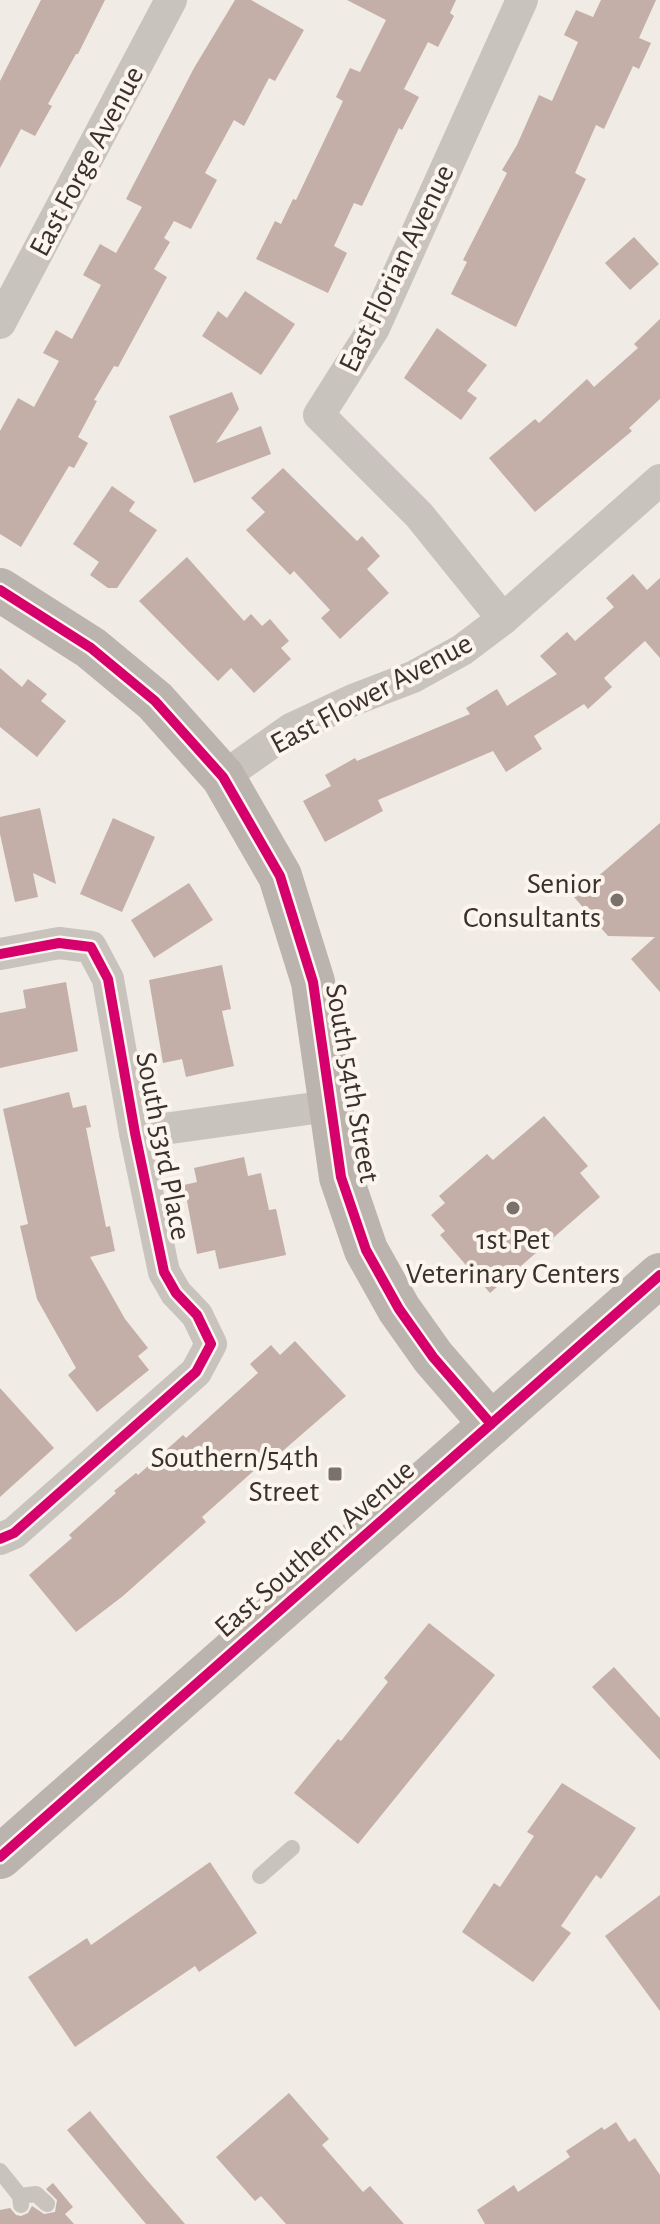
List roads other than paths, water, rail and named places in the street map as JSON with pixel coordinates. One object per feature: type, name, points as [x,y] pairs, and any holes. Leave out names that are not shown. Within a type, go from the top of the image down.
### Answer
[{"type":"street","name":"East Forge Avenue","points":[[0,323],[171,0]]},
{"type":"street","name":"East Florian Avenue","points":[[503,619],[419,515],[319,415],[374,328],[522,0]]},
{"type":"street","name":"East Flower Avenue","points":[[223,777],[291,729],[413,677],[462,650],[503,619],[660,480]]},
{"type":"street","name":"South 54th Street","points":[[0,590],[91,648],[155,701],[223,777],[280,876],[300,938],[313,982],[341,1177],[366,1250],[399,1309],[433,1357],[491,1424]]},
{"type":"street","name":"South 53rd Place","points":[[0,954],[59,943],[91,947],[108,979],[164,1272],[176,1293],[197,1315],[211,1344],[196,1372],[14,1533],[0,1539]]},
{"type":"street","points":[[135,1133],[329,1106]]},
{"type":"street","name":"East Southern Avenue","points":[[0,1857],[660,1275]]},
{"type":"lane","points":[[260,1876],[292,1848]]},
{"type":"lane","points":[[0,2171],[21,2201],[36,2194],[47,2204]]},
{"type":"place","name":"Senior Consultants","points":[[617,900]]},
{"type":"place","name":"1st Pet Veterinary Centers","points":[[513,1208]]},
{"type":"place","name":"Southern/54th Street","points":[[335,1474]]}]
